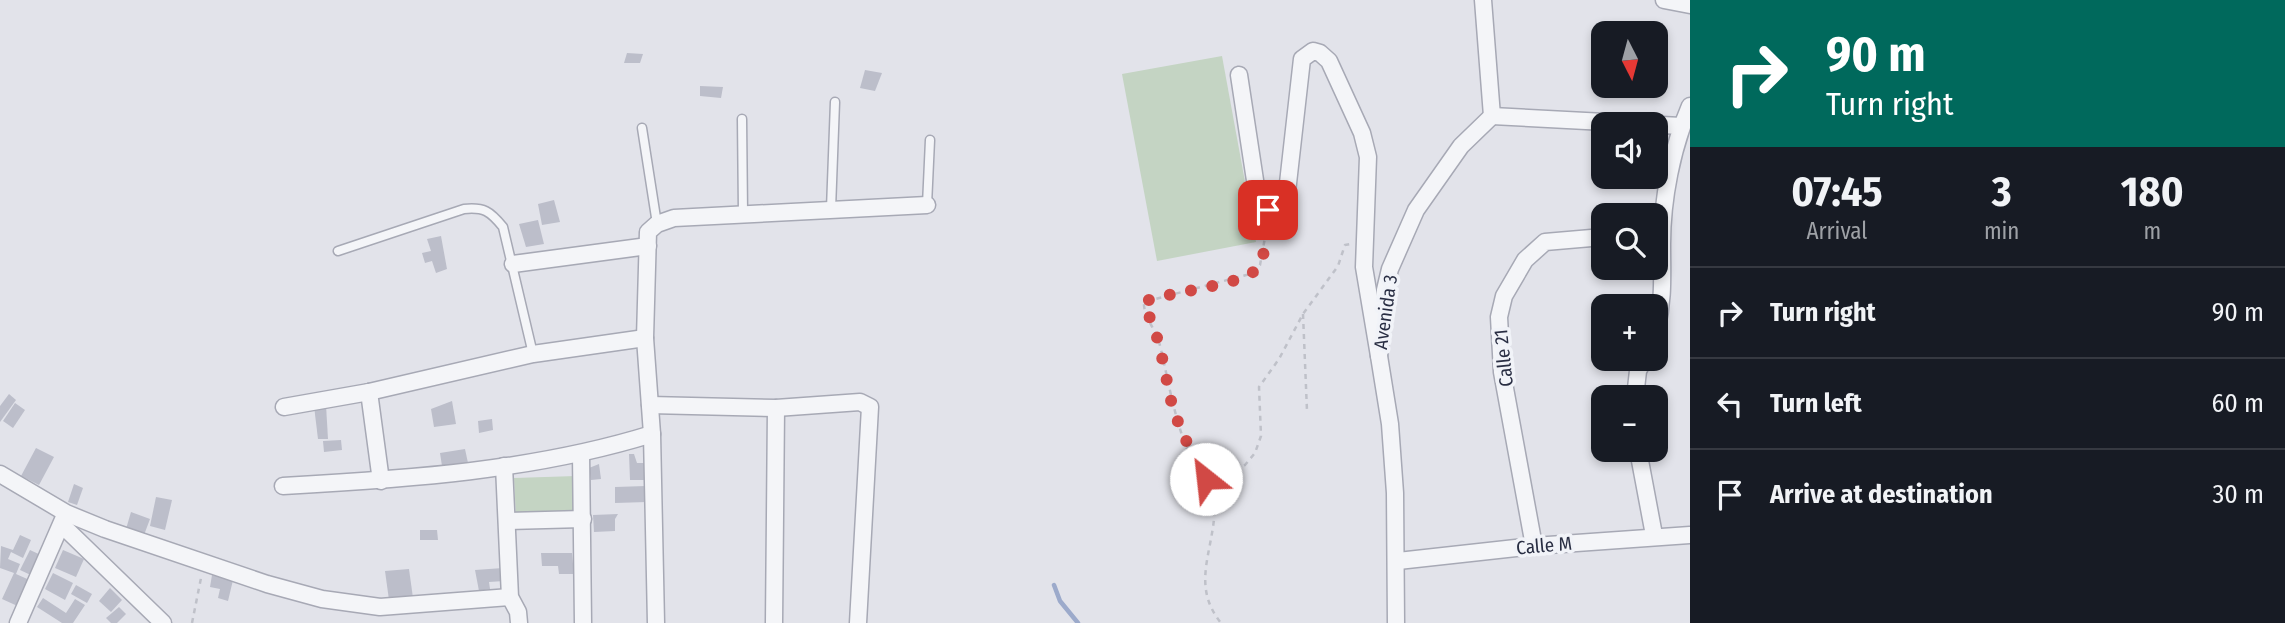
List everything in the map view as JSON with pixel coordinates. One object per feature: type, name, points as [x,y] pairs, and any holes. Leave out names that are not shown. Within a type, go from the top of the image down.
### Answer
[{"type":"street","points":[[1483,0],[1492,116],[1681,126]]},
{"type":"street","points":[[1664,0],[1690,5]]},
{"type":"street","points":[[1239,75],[1258,200],[1268,210],[1281,205],[1287,192],[1302,59],[1313,51],[1329,61],[1362,133],[1368,157],[1364,267],[1379,356]]},
{"type":"street","points":[[1665,203],[1681,126],[1690,106]]},
{"type":"street","name":"Avenida 3","points":[[1396,623],[1394,576],[1398,561],[1390,424],[1379,356],[1390,269],[1416,210],[1461,146],[1492,116]]},
{"type":"street","points":[[656,623],[652,434],[645,338],[648,232],[657,224],[674,218],[928,205]]},
{"type":"street","name":"Calle 21","points":[[1535,546],[1498,344],[1501,307],[1504,296],[1525,260],[1545,242],[1591,238]]},
{"type":"street","points":[[513,264],[648,246]]},
{"type":"street","points":[[284,407],[369,392],[533,354],[645,338]]},
{"type":"street","points":[[369,392],[381,481]]},
{"type":"street","points":[[650,405],[776,408],[860,402],[870,407],[858,623]]},
{"type":"street","points":[[774,623],[776,408]]},
{"type":"street","points":[[283,486],[381,481],[504,466],[582,454],[652,434]]},
{"type":"street","points":[[582,454],[583,623]]},
{"type":"street","points":[[1640,462],[1654,536]]},
{"type":"street","points":[[504,466],[510,597],[518,612],[519,623]]},
{"type":"street","points":[[0,474],[64,519],[163,623]]},
{"type":"street","points":[[64,519],[267,584],[351,605],[380,607],[510,597]]},
{"type":"street","points":[[18,623],[64,519]]},
{"type":"street","points":[[507,522],[583,519]]},
{"type":"street","name":"Calle M","points":[[1398,561],[1535,546],[1654,536],[1690,536]]},
{"type":"lane","points":[[831,209],[835,102]]},
{"type":"lane","points":[[742,119],[743,213]]},
{"type":"lane","points":[[642,128],[657,224]]},
{"type":"lane","points":[[928,205],[930,140]]},
{"type":"lane","points":[[338,251],[464,209],[481,207],[491,212],[503,228],[533,354]]},
{"type":"path","points":[[1268,210],[1267,233],[1260,265],[1255,271],[1234,281],[1144,302],[1159,343],[1173,410],[1200,473],[1211,481],[1223,480],[1245,465],[1255,453],[1261,436],[1259,387],[1279,359],[1303,314],[1338,266],[1345,245],[1364,242]]},
{"type":"path","points":[[1303,314],[1307,411]]},
{"type":"path","points":[[1211,481],[1214,520],[1203,584],[1212,612],[1221,623]]},
{"type":"path","points":[[192,623],[204,562]]},
{"type":"green space","points":[[1222,56],[1256,242],[1157,261],[1122,74]]},
{"type":"green space","points":[[576,476],[578,514],[516,517],[514,478]]},
{"type":"building","points":[[627,53],[643,54],[640,63],[624,63]]},
{"type":"building","points":[[865,70],[882,73],[875,91],[860,88]]},
{"type":"building","points":[[700,86],[723,87],[721,98],[700,96]]},
{"type":"building","points":[[554,200],[560,222],[542,225],[538,204]]},
{"type":"building","points":[[538,220],[544,244],[526,247],[519,224]]},
{"type":"building","points":[[441,236],[447,269],[436,273],[432,261],[425,263],[422,253],[431,251],[427,239]]},
{"type":"building","points":[[9,394],[16,400],[0,422],[0,406]]},
{"type":"building","points":[[452,401],[456,424],[434,427],[431,409]]},
{"type":"building","points":[[15,403],[25,410],[13,428],[3,421]]},
{"type":"building","points":[[326,405],[328,439],[318,439],[314,406]]},
{"type":"building","points":[[492,419],[493,430],[479,433],[478,421]]},
{"type":"building","points":[[341,440],[342,450],[324,452],[323,441]]},
{"type":"building","points":[[36,448],[54,457],[39,485],[21,476]]},
{"type":"building","points":[[465,449],[468,463],[442,466],[440,453]]},
{"type":"building","points":[[629,454],[634,454],[637,463],[648,463],[649,480],[630,480]]},
{"type":"building","points":[[599,464],[601,479],[591,480],[589,468]]},
{"type":"building","points":[[74,484],[83,488],[77,505],[68,502]]},
{"type":"building","points":[[646,486],[647,502],[615,503],[615,487]]},
{"type":"building","points":[[156,497],[172,500],[165,530],[150,526]]},
{"type":"building","points":[[131,512],[150,519],[144,535],[126,529]]},
{"type":"building","points":[[618,514],[615,531],[594,532],[593,515]]},
{"type":"building","points":[[420,530],[437,530],[438,540],[420,540]]},
{"type":"building","points":[[20,535],[31,540],[23,558],[11,552],[8,559],[20,564],[16,574],[34,582],[22,608],[2,599],[14,573],[0,568],[1,546],[13,550]]},
{"type":"building","points":[[30,550],[45,557],[35,577],[20,570]]},
{"type":"building","points":[[63,550],[84,559],[76,577],[55,568]]},
{"type":"building","points":[[541,553],[572,553],[574,574],[559,574],[558,566],[542,566]]},
{"type":"building","points":[[503,568],[504,581],[489,582],[490,589],[479,591],[475,570]]},
{"type":"building","points":[[409,569],[413,598],[389,600],[385,571]]},
{"type":"building","points":[[53,573],[73,583],[65,600],[45,589]]},
{"type":"building","points":[[212,575],[233,580],[228,601],[218,598],[220,589],[210,587]]},
{"type":"building","points":[[76,585],[92,594],[87,603],[71,594]]},
{"type":"building","points":[[110,588],[122,600],[111,612],[99,601]]},
{"type":"building","points":[[43,598],[66,613],[75,599],[85,605],[73,623],[62,623],[37,607]]},
{"type":"building","points":[[119,607],[126,614],[117,623],[111,623],[106,618]]},
{"type":"waterway","points":[[1054,585],[1060,601],[1078,623]]},
{"type":"route","points":[[1206,479],[1200,473],[1173,410],[1166,369],[1144,302],[1234,281],[1251,274],[1260,265],[1267,233],[1268,210]]}]
